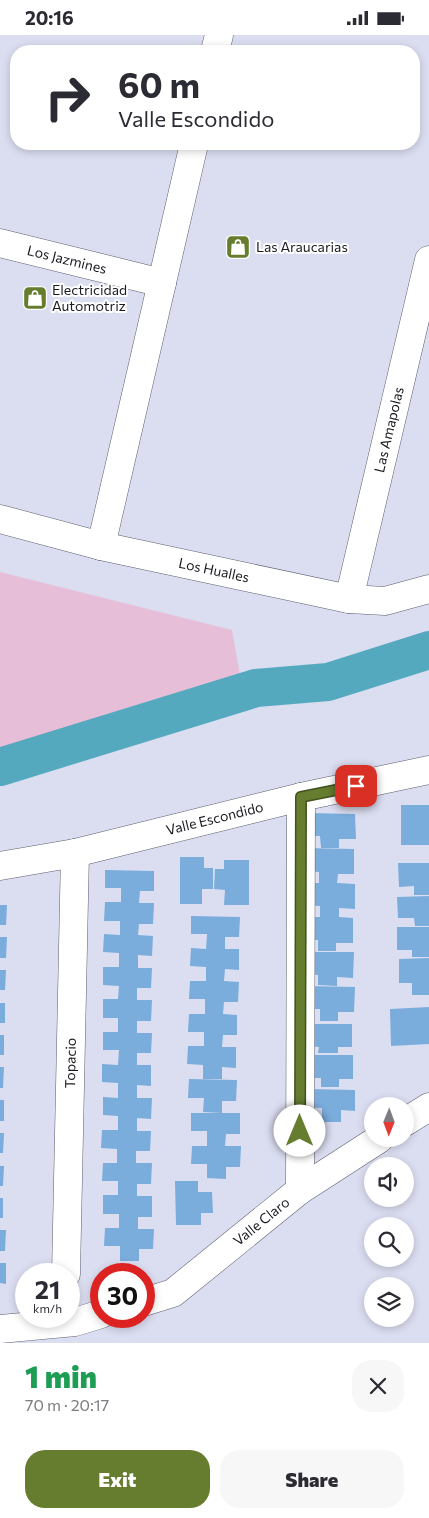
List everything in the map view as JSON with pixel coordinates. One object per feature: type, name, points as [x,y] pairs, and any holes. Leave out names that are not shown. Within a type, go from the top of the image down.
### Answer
[{"type":"street","points":[[101,546],[193,150]]},
{"type":"street","name":"Los Jazmines","points":[[0,243],[162,283]]},
{"type":"street","name":"Las Amapolas","points":[[349,599],[429,259]]},
{"type":"street","name":"Los Hualles","points":[[0,519],[101,546],[349,599],[385,601],[429,589]]},
{"type":"street","name":"Valle Escondido","points":[[0,866],[75,853],[301,797],[429,771]]},
{"type":"street","points":[[300,1190],[301,797]]},
{"type":"street","name":"Topacio","points":[[66,1263],[75,853]]},
{"type":"street","points":[[414,1116],[429,1107]]},
{"type":"street","name":"Valle Claro","points":[[155,1299],[173,1293],[300,1190],[367,1147]]},
{"type":"street","points":[[0,1329],[15,1327]]},
{"type":"shaded area","points":[[0,572],[232,630],[243,692],[0,767]]},
{"type":"building","points":[[401,805],[429,805],[429,845],[401,845]]},
{"type":"building","points":[[305,813],[355,814],[356,839],[339,839],[339,848],[321,848],[320,836],[304,836]]},
{"type":"building","points":[[303,848],[354,849],[354,874],[338,874],[337,883],[355,884],[355,909],[339,908],[339,917],[353,918],[353,943],[336,943],[336,951],[318,951],[318,940],[302,940],[302,917],[320,917],[320,906],[304,905],[304,883],[319,883],[319,872],[303,871]]},
{"type":"building","points":[[180,857],[204,857],[204,868],[213,868],[213,889],[202,889],[202,904],[180,904]]},
{"type":"building","points":[[224,860],[249,860],[249,905],[224,905],[225,890],[214,889],[215,869],[224,869]]},
{"type":"building","points":[[398,863],[429,863],[429,895],[414,895],[414,886],[399,887]]},
{"type":"building","points":[[105,870],[154,871],[154,891],[140,891],[139,903],[154,903],[153,924],[139,924],[138,935],[153,936],[152,956],[138,955],[138,968],[152,968],[151,988],[137,988],[137,1000],[152,1000],[151,1021],[137,1021],[137,1033],[152,1033],[151,1053],[137,1053],[137,1065],[151,1065],[151,1086],[137,1085],[137,1098],[152,1098],[151,1119],[137,1118],[137,1131],[151,1131],[150,1151],[136,1151],[136,1163],[152,1163],[151,1184],[137,1184],[137,1196],[152,1196],[152,1217],[138,1217],[138,1229],[154,1229],[153,1249],[139,1249],[139,1261],[120,1261],[120,1246],[104,1246],[105,1228],[119,1228],[119,1214],[103,1214],[103,1195],[118,1195],[118,1181],[102,1181],[103,1163],[117,1163],[117,1149],[101,1148],[102,1130],[118,1130],[118,1116],[103,1115],[103,1097],[118,1098],[118,1083],[102,1082],[102,1064],[118,1065],[119,1050],[103,1050],[103,1032],[118,1032],[118,1018],[103,1018],[103,999],[118,999],[119,986],[103,985],[103,967],[119,967],[119,953],[103,952],[104,934],[120,935],[120,921],[104,921],[105,902],[121,902],[121,888],[105,888]]},
{"type":"building","points":[[429,896],[429,926],[415,926],[414,918],[398,918],[397,897]]},
{"type":"building","points":[[0,905],[7,905],[6,925],[0,925]]},
{"type":"building","points":[[191,916],[240,917],[239,937],[225,937],[225,949],[239,949],[239,970],[225,969],[224,981],[239,982],[238,1002],[224,1002],[223,1014],[237,1015],[237,1035],[223,1035],[222,1047],[236,1047],[236,1068],[222,1067],[222,1079],[203,1079],[203,1065],[187,1064],[188,1046],[204,1046],[204,1032],[188,1032],[189,1014],[205,1014],[205,999],[189,999],[190,981],[206,981],[206,967],[190,966],[191,948],[206,949],[207,934],[191,934]]},
{"type":"building","points":[[397,927],[429,927],[429,957],[412,957],[412,950],[397,950]]},
{"type":"building","points":[[0,937],[7,937],[6,958],[0,958]]},
{"type":"building","points":[[302,952],[354,952],[353,978],[337,977],[337,986],[318,985],[318,975],[302,974]]},
{"type":"building","points":[[429,958],[429,995],[412,995],[412,983],[399,983],[399,959]]},
{"type":"building","points":[[0,970],[6,970],[5,990],[0,990]]},
{"type":"building","points":[[304,986],[355,987],[354,1012],[338,1012],[338,1021],[320,1021],[320,1009],[304,1009]]},
{"type":"building","points":[[0,1003],[5,1003],[5,1023],[0,1023]]},
{"type":"building","points":[[429,1007],[429,1044],[391,1046],[390,1009]]},
{"type":"building","points":[[305,1024],[352,1024],[352,1047],[338,1047],[338,1053],[318,1053],[319,1047],[305,1046]]},
{"type":"building","points":[[0,1035],[4,1035],[4,1055],[0,1055]]},
{"type":"building","points":[[305,1055],[353,1055],[353,1079],[339,1079],[339,1087],[321,1087],[321,1078],[305,1078]]},
{"type":"building","points":[[0,1067],[4,1067],[3,1088],[0,1088]]},
{"type":"building","points":[[189,1079],[237,1080],[236,1101],[222,1101],[222,1113],[203,1112],[204,1098],[188,1098]]},
{"type":"building","points":[[307,1089],[355,1090],[355,1111],[341,1110],[341,1122],[322,1122],[322,1108],[306,1107]]},
{"type":"building","points":[[0,1100],[4,1100],[4,1121],[0,1121]]},
{"type":"building","points":[[191,1113],[240,1113],[240,1134],[226,1134],[225,1146],[241,1146],[240,1167],[226,1167],[226,1179],[207,1178],[207,1164],[191,1164],[192,1146],[207,1146],[207,1131],[191,1131]]},
{"type":"building","points":[[0,1133],[4,1133],[3,1153],[0,1153]]},
{"type":"building","points":[[0,1166],[4,1166],[3,1186],[0,1186]]},
{"type":"building","points":[[175,1181],[198,1181],[198,1192],[212,1192],[213,1213],[201,1213],[201,1225],[176,1225]]},
{"type":"building","points":[[0,1198],[3,1198],[3,1218],[0,1218]]},
{"type":"building","points":[[0,1230],[6,1230],[5,1251],[0,1251]]},
{"type":"building","points":[[0,1263],[6,1263],[6,1284],[0,1283]]},
{"type":"waterway","points":[[0,767],[256,688],[328,682],[429,650]]},
{"type":"place","name":"Las Araucarias","points":[[238,247]]},
{"type":"place","name":"Electricidad Automotriz","points":[[35,298]]},
{"type":"route","points":[[300,1131],[301,797],[356,786]]}]
